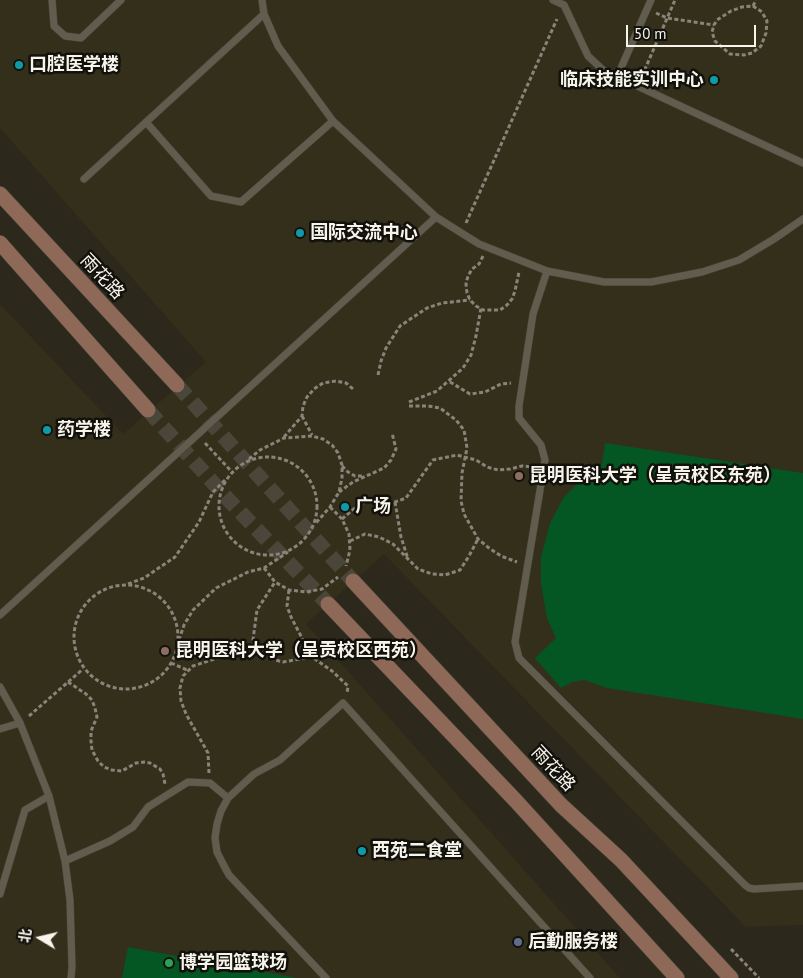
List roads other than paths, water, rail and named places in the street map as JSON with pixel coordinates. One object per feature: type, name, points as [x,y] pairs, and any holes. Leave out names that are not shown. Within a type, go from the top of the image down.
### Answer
[{"type":"street","name":"雨花路","points":[[0,194],[177,385]]},
{"type":"street","points":[[0,243],[148,410]]},
{"type":"street","name":"雨花路","points":[[353,581],[561,805],[621,860],[731,978]]},
{"type":"street","points":[[328,604],[516,801],[677,978]]},
{"type":"lane","points":[[52,0],[54,26],[65,36],[82,38],[121,0]]},
{"type":"lane","points":[[262,0],[264,14],[278,46],[333,121],[436,217],[487,247],[547,272],[604,282],[651,282],[693,274],[739,260],[803,219]]},
{"type":"lane","points":[[553,0],[565,2],[588,56],[603,70],[803,163]]},
{"type":"lane","points":[[617,77],[651,0]]},
{"type":"lane","points":[[84,178],[264,14]]},
{"type":"lane","points":[[146,122],[211,196],[241,202],[333,121]]},
{"type":"lane","points":[[0,615],[436,217]]},
{"type":"lane","points":[[547,272],[534,314],[519,406],[519,418],[541,445],[545,460],[515,642],[519,658],[744,884],[754,889],[803,886]]},
{"type":"lane","points":[[0,687],[20,723],[49,796],[66,860],[70,900],[72,967],[70,978]]},
{"type":"lane","points":[[326,978],[230,875],[217,852],[215,838],[221,811],[228,798],[254,774],[280,760],[343,703],[590,978]]},
{"type":"lane","points":[[0,729],[20,723]]},
{"type":"lane","points":[[66,860],[110,841],[133,827],[148,807],[188,782],[210,783],[228,798]]},
{"type":"lane","points":[[0,894],[25,810],[49,796]]},
{"type":"tunnel","points":[[177,385],[353,581]]},
{"type":"tunnel","points":[[148,410],[224,495],[328,604]]},
{"type":"place","name":"口腔医学楼","points":[[19,65]]},
{"type":"place","name":"临床技能实训中心","points":[[714,80]]},
{"type":"place","name":"国际交流中心","points":[[300,233]]},
{"type":"place","name":"药学楼","points":[[47,430]]},
{"type":"place","name":"昆明医科大学（呈贡校区东苑）","points":[[519,476]]},
{"type":"place","name":"广场","points":[[345,507]]},
{"type":"place","name":"昆明医科大学（呈贡校区西苑）","points":[[165,651]]},
{"type":"place","name":"西苑二食堂","points":[[362,851]]},
{"type":"place","name":"后勤服务楼","points":[[518,942]]},
{"type":"place","name":"博学园篮球场","points":[[169,963]]}]
